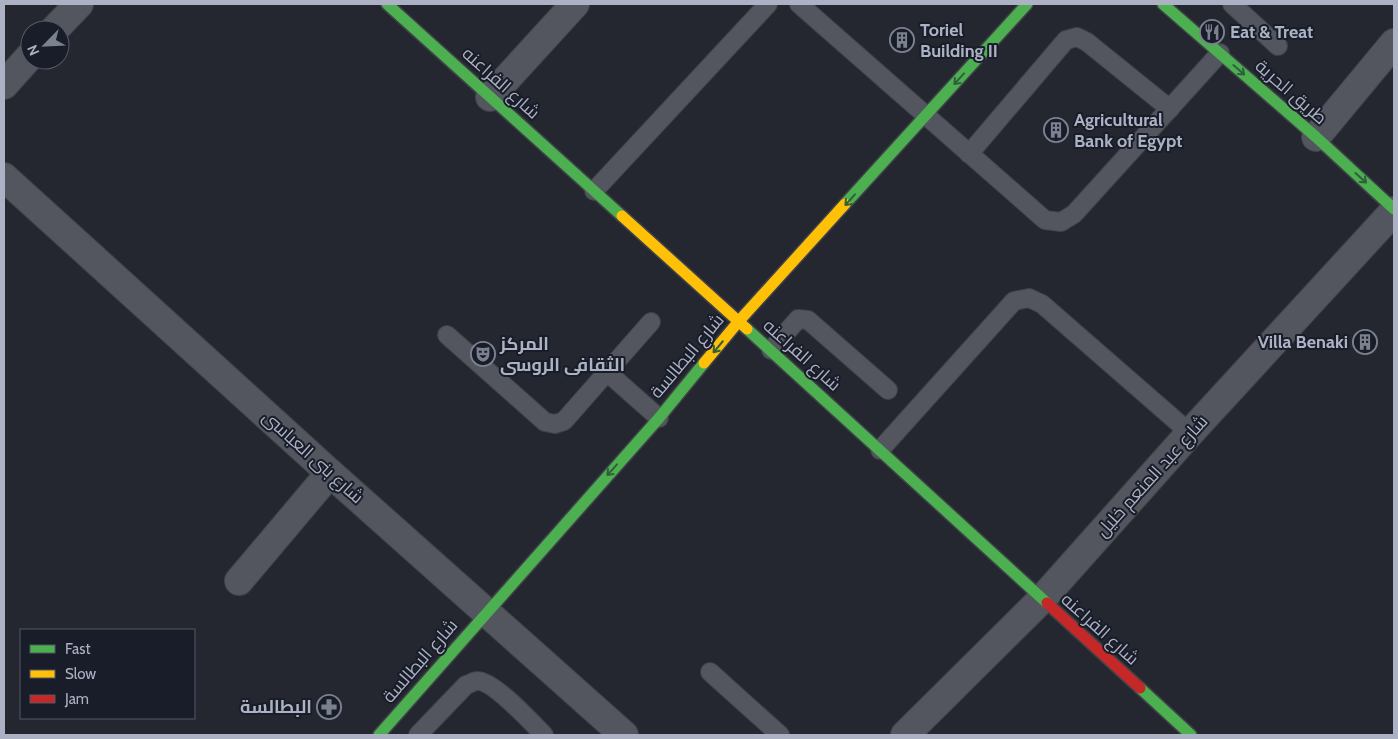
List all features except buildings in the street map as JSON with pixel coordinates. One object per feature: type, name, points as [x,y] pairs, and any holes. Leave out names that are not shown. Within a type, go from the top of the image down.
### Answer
[{"type":"street","points":[[64,20],[79,4]]},
{"type":"street","name":"شارع الفراعنه","points":[[386,4],[771,350],[1191,735]]},
{"type":"street","points":[[490,96],[575,4]]},
{"type":"street","name":"شارع البطالسة","points":[[379,735],[659,418],[739,322],[1027,4]]},
{"type":"street","name":"طريق الحرية","points":[[1163,4],[1316,137],[1394,210]]},
{"type":"street","points":[[1316,137],[1394,43]]},
{"type":"street","points":[[4,85],[20,67]]},
{"type":"street","name":"شارع بنى العباسى","points":[[4,177],[619,734]]},
{"type":"street","name":"شارع عبد المنعم خليل","points":[[905,735],[1042,599],[1190,433],[1394,210]]},
{"type":"street","points":[[239,581],[330,473]]},
{"type":"lane","points":[[594,191],[768,4]]},
{"type":"lane","points":[[800,4],[1045,220],[1060,222],[1074,214],[1220,53]]},
{"type":"lane","points":[[1232,4],[1278,46]]},
{"type":"lane","points":[[969,154],[1066,40],[1077,37],[1087,42],[1170,108]]},
{"type":"lane","points":[[880,450],[1014,301],[1029,298],[1042,304],[1190,433]]},
{"type":"lane","points":[[771,350],[798,319],[808,320],[888,390]]},
{"type":"lane","points":[[447,336],[544,422],[555,424],[564,421],[651,322]]},
{"type":"lane","points":[[607,372],[659,418]]},
{"type":"lane","points":[[710,672],[780,735]]},
{"type":"lane","points":[[418,735],[466,685],[476,680],[496,689],[544,735]]},
{"type":"traffic: fast","points":[[387,4],[622,216]]},
{"type":"traffic: fast","points":[[845,204],[1027,4]]},
{"type":"traffic: fast","points":[[1163,4],[1316,137],[1394,209]]},
{"type":"traffic: fast","points":[[747,329],[1047,603]]},
{"type":"traffic: fast","points":[[379,735],[659,418],[704,363]]},
{"type":"traffic: fast","points":[[1140,688],[1191,735]]},
{"type":"traffic: slow","points":[[704,363],[739,321],[845,204]]},
{"type":"traffic: slow","points":[[622,216],[747,329]]},
{"type":"traffic: jam","points":[[1047,603],[1140,688]]},
{"type":"place","name":"Eat & Treat","points":[[1212,32]]},
{"type":"place","name":"Toriel Building II","points":[[902,40]]},
{"type":"place","name":"Agricultural Bank of Egypt","points":[[1056,130]]},
{"type":"place","name":"Villa Benaki","points":[[1365,342]]},
{"type":"place","name":"المركز الثقافى الروسى","points":[[483,354]]},
{"type":"place","name":"البطالسة","points":[[329,707]]}]
